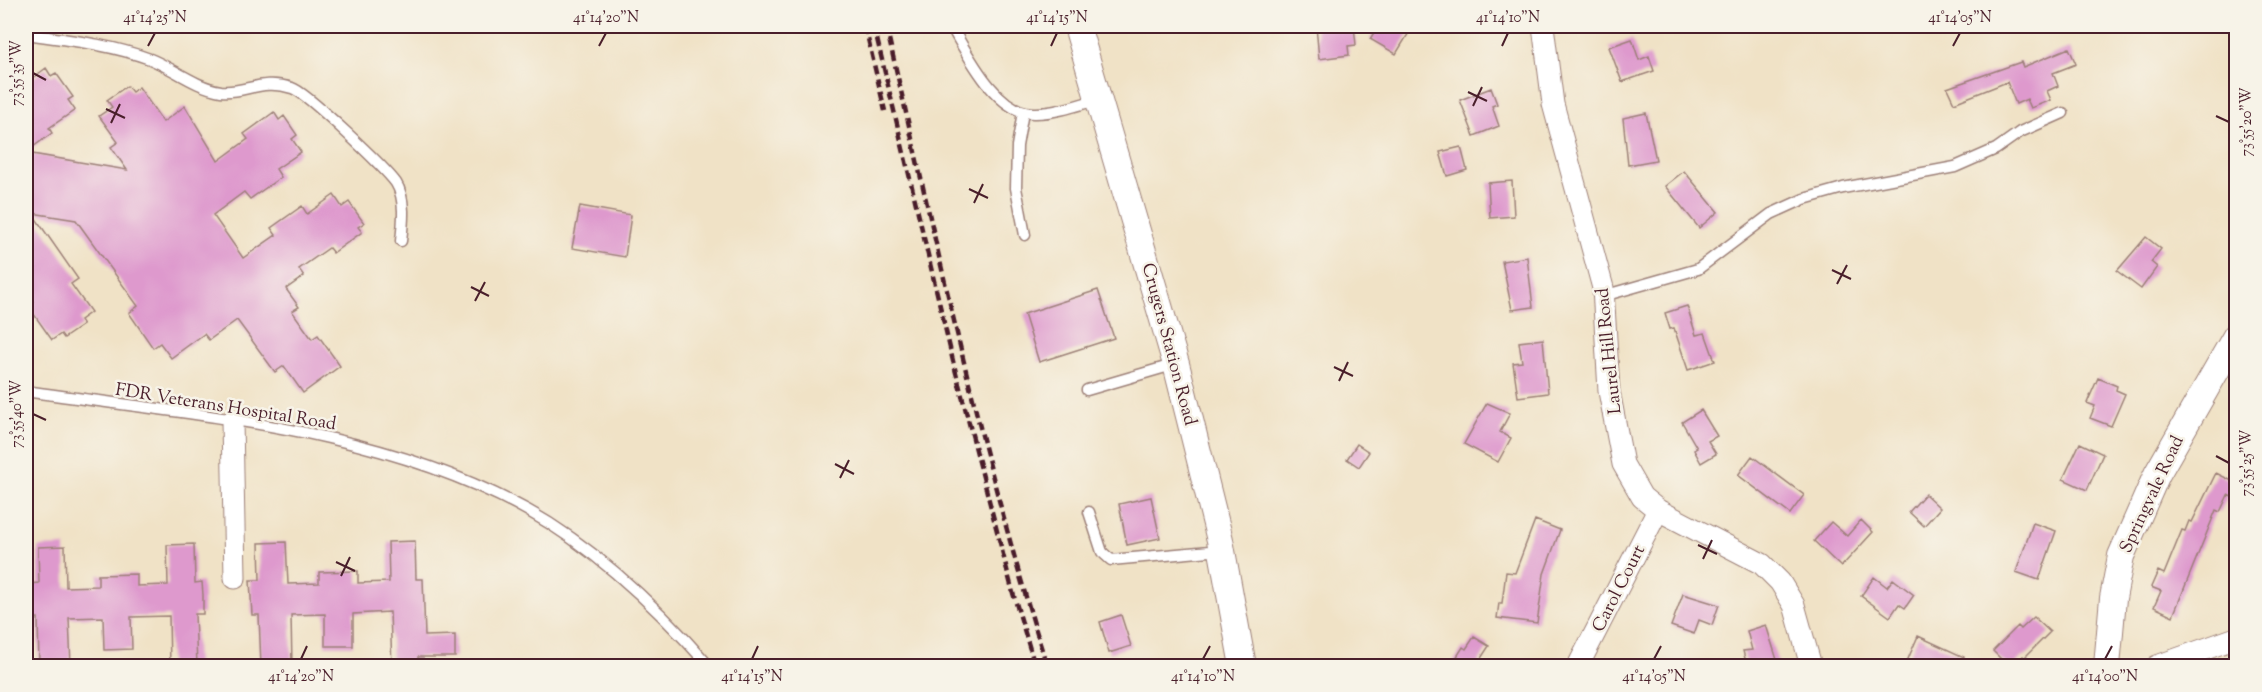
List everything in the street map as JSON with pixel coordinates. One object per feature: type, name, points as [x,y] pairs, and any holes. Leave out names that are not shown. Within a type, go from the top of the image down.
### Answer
[{"type":"street","name":"Crugers Station Road","points":[[1077,26],[1176,364],[1221,550],[1243,666]]},
{"type":"street","name":"Laurel Hill Road","points":[[1543,26],[1553,104],[1603,296],[1609,391],[1623,464],[1642,497],[1658,510],[1762,564],[1780,582],[1794,606],[1811,666]]},
{"type":"street","name":"Springvale Road","points":[[2107,666],[2113,598],[2121,556],[2157,474],[2236,336]]},
{"type":"street","points":[[232,421],[235,578]]},
{"type":"street","name":"Carol Court","points":[[1578,666],[1658,510]]},
{"type":"street","points":[[2157,666],[2236,638]]},
{"type":"lane","points":[[951,26],[983,78],[1008,105],[1034,114],[1099,99]]},
{"type":"lane","points":[[26,34],[117,47],[160,63],[188,78],[221,91],[271,83],[295,88],[343,130],[396,184],[404,215],[401,241]]},
{"type":"lane","points":[[1023,112],[1017,146],[1016,188],[1025,235]]},
{"type":"lane","points":[[1603,296],[1689,273],[1718,256],[1771,214],[1804,199],[1843,188],[1955,167],[1996,149],[2020,132],[2063,113]]},
{"type":"lane","points":[[1087,390],[1176,364]]},
{"type":"lane","name":"FDR Veterans Hospital Road","points":[[26,391],[293,430],[419,461],[467,480],[528,511],[585,549],[668,620],[709,666]]},
{"type":"lane","points":[[1089,512],[1102,552],[1111,560],[1221,550]]},
{"type":"building","points":[[1316,26],[1354,26],[1356,45],[1348,46],[1349,55],[1319,59]]},
{"type":"building","points":[[1378,26],[1402,26],[1410,31],[1396,54],[1370,39]]},
{"type":"building","points":[[1632,39],[1639,60],[1649,56],[1654,71],[1622,82],[1609,47]]},
{"type":"building","points":[[2069,48],[2076,64],[2053,73],[2058,86],[2047,91],[2051,100],[2031,108],[2027,99],[2016,104],[2007,82],[1954,103],[1947,88],[2021,62],[2023,67]]},
{"type":"building","points":[[46,68],[51,76],[56,73],[73,97],[68,100],[75,110],[49,128],[52,133],[26,152],[26,83]]},
{"type":"building","points":[[127,86],[132,92],[139,87],[163,122],[185,106],[218,161],[248,139],[244,134],[274,112],[279,120],[284,116],[297,135],[292,139],[301,152],[276,169],[281,177],[250,199],[244,192],[213,215],[243,258],[276,235],[271,228],[302,206],[307,214],[334,195],[342,207],[349,202],[364,223],[358,227],[362,232],[333,253],[329,248],[299,269],[304,276],[286,289],[299,307],[292,311],[312,339],[318,335],[340,366],[303,393],[284,366],[275,372],[237,320],[209,340],[204,334],[171,358],[160,343],[153,348],[129,313],[138,306],[76,220],[32,213],[78,279],[71,284],[91,312],[80,320],[83,325],[64,338],[61,334],[52,340],[28,306],[34,302],[26,290],[26,153],[127,170],[111,147],[118,142],[99,116],[112,107],[107,100]]},
{"type":"building","points":[[1491,88],[1497,104],[1492,106],[1499,126],[1474,136],[1460,100]]},
{"type":"building","points":[[1646,113],[1656,160],[1628,165],[1623,118]]},
{"type":"building","points":[[1461,147],[1467,170],[1447,176],[1440,152]]},
{"type":"building","points":[[1684,171],[1718,212],[1699,228],[1665,186]]},
{"type":"building","points":[[1512,181],[1514,216],[1490,218],[1488,183]]},
{"type":"building","points":[[580,206],[631,215],[625,257],[572,248]]},
{"type":"building","points":[[2146,237],[2161,249],[2151,262],[2157,267],[2141,289],[2117,271]]},
{"type":"building","points":[[1527,257],[1533,307],[1512,310],[1502,261]]},
{"type":"building","points":[[1098,290],[1114,338],[1039,362],[1024,314]]},
{"type":"building","points":[[1687,306],[1696,335],[1705,333],[1715,361],[1688,370],[1674,328],[1670,329],[1665,313]]},
{"type":"building","points":[[1543,339],[1548,393],[1518,397],[1513,363],[1522,362],[1519,342]]},
{"type":"building","points":[[2098,378],[2117,386],[2116,390],[2125,394],[2111,426],[2090,418],[2095,406],[2087,403]]},
{"type":"building","points":[[1487,403],[1510,413],[1500,432],[1511,438],[1498,462],[1464,444]]},
{"type":"building","points":[[1701,410],[1717,436],[1708,441],[1716,454],[1701,463],[1694,450],[1697,448],[1682,422]]},
{"type":"building","points":[[2080,443],[2103,454],[2087,490],[2063,479]]},
{"type":"building","points":[[1357,444],[1369,452],[1359,467],[1347,459]]},
{"type":"building","points":[[1752,456],[1804,495],[1790,514],[1738,475]]},
{"type":"building","points":[[2216,473],[2236,483],[2236,499],[2228,495],[2220,512],[2216,510],[2173,616],[2154,607],[2161,591],[2151,587],[2158,571],[2164,574],[2182,530],[2185,531],[2189,521],[2192,522]]},
{"type":"building","points":[[1925,494],[1940,508],[1924,526],[1909,512]]},
{"type":"building","points":[[1151,497],[1160,538],[1127,545],[1119,504]]},
{"type":"building","points":[[1535,520],[1560,530],[1544,574],[1537,623],[1497,618],[1499,603],[1502,603],[1506,572],[1515,573]]},
{"type":"building","points":[[1861,520],[1873,532],[1841,567],[1814,541],[1831,522],[1847,536]]},
{"type":"building","points":[[2033,523],[2056,531],[2039,580],[2016,572]]},
{"type":"building","points":[[415,541],[416,579],[423,579],[425,636],[455,635],[455,657],[418,657],[418,666],[392,666],[390,612],[353,614],[353,646],[325,646],[325,614],[291,615],[292,666],[261,666],[259,615],[252,615],[250,580],[260,580],[259,543],[286,542],[288,584],[319,583],[319,572],[358,571],[358,583],[389,582],[388,542]]},
{"type":"building","points":[[194,544],[195,583],[202,582],[203,595],[203,614],[195,614],[197,666],[170,666],[169,616],[131,617],[132,649],[104,650],[103,617],[69,618],[71,666],[39,666],[38,618],[30,618],[29,584],[39,583],[38,547],[65,546],[66,587],[98,586],[98,575],[137,574],[137,586],[168,585],[167,545]]},
{"type":"building","points":[[1874,577],[1887,587],[1893,579],[1914,595],[1905,608],[1899,604],[1890,617],[1861,596]]},
{"type":"building","points":[[1683,594],[1719,605],[1712,625],[1699,620],[1694,634],[1671,626]]},
{"type":"building","points":[[1121,615],[1131,646],[1109,653],[1100,622]]},
{"type":"building","points":[[2034,617],[2050,632],[2024,658],[2023,656],[2013,666],[2008,666],[1993,651],[2018,626],[2021,629]]},
{"type":"building","points":[[1766,625],[1779,666],[1747,666],[1743,651],[1752,650],[1747,631]]},
{"type":"building","points":[[1918,636],[1964,657],[1960,666],[1905,666]]},
{"type":"building","points":[[1474,637],[1489,646],[1476,666],[1451,666],[1463,647],[1466,649]]},
{"type":"railway","points":[[865,26],[885,111]]},
{"type":"railway","points":[[874,26],[953,361],[1013,593],[1035,666]]},
{"type":"railway","points":[[886,26],[980,428],[1047,666]]}]
